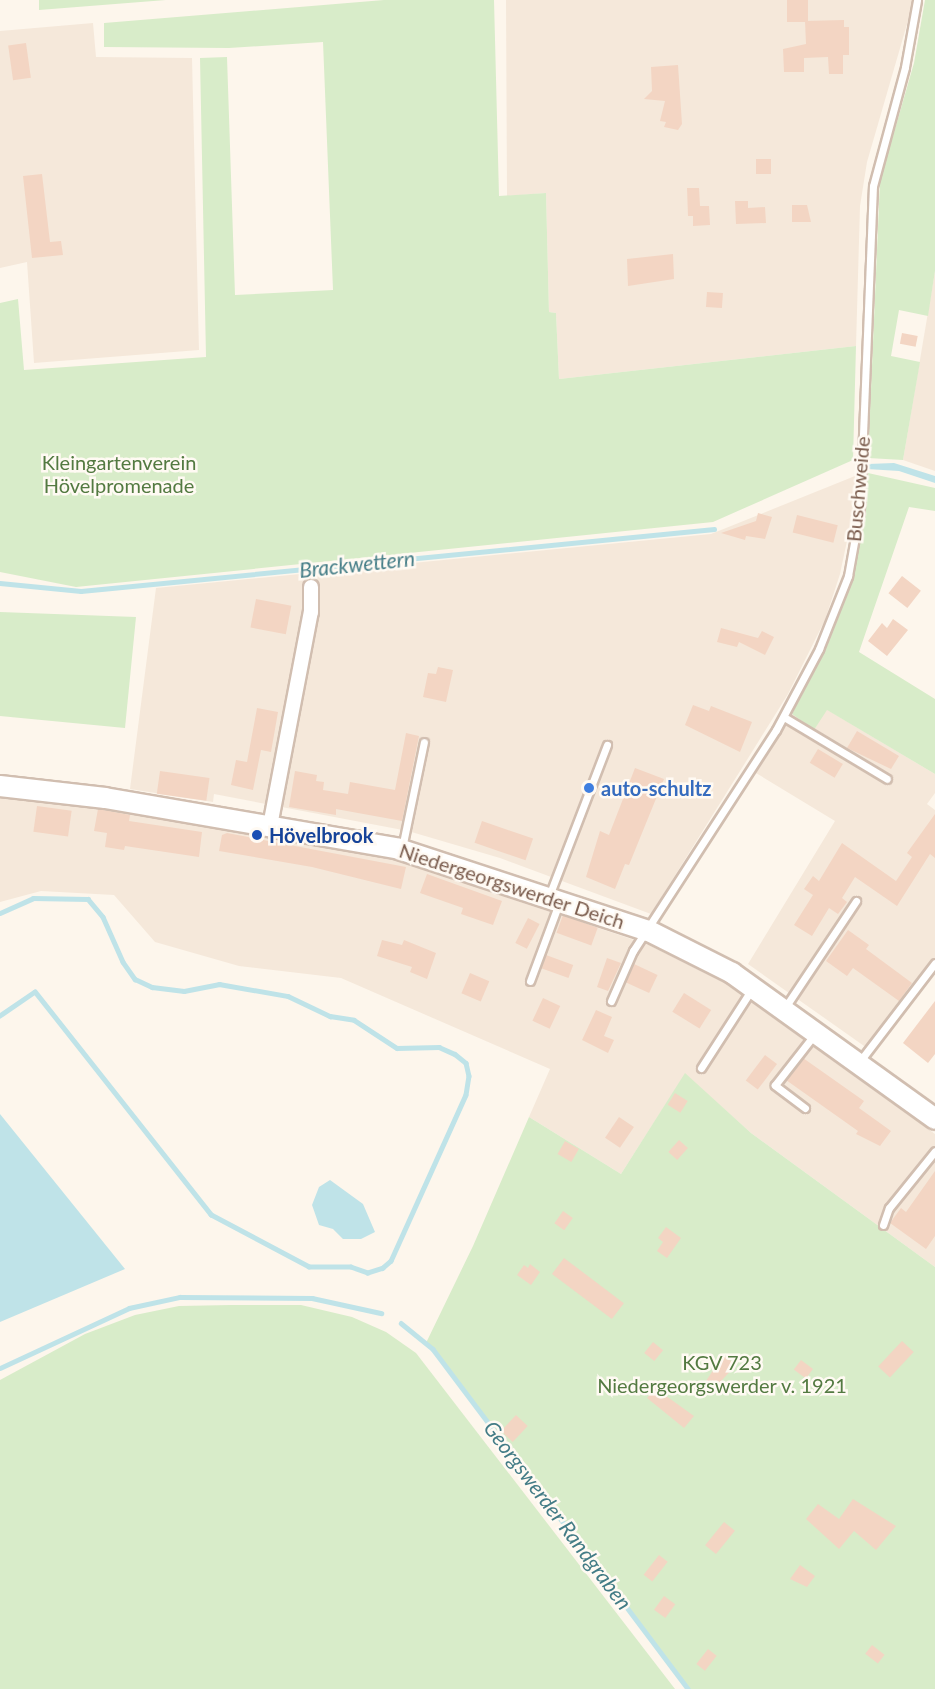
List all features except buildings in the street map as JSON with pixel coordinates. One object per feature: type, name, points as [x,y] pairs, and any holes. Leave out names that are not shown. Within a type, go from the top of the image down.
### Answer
[{"type":"street","points":[[270,826],[311,612],[311,587]]},
{"type":"street","name":"Niedergeorgswerder Deich","points":[[0,786],[105,798],[402,849],[649,931],[696,952],[753,988],[935,1119]]},
{"type":"lane","name":"Buschweide","points":[[611,1001],[633,951],[649,931],[784,717],[819,650],[848,576],[860,509],[873,186],[905,67],[917,0]]},
{"type":"lane","points":[[784,717],[887,779]]},
{"type":"lane","points":[[402,849],[424,742]]},
{"type":"lane","points":[[530,981],[554,898],[607,745]]},
{"type":"lane","points":[[784,1010],[856,901]]},
{"type":"lane","points":[[859,1063],[935,963]]},
{"type":"lane","points":[[701,1068],[753,988]]},
{"type":"lane","points":[[805,1108],[775,1084],[816,1033]]},
{"type":"lane","points":[[883,1225],[889,1208],[935,1151]]},
{"type":"shaded area","points":[[506,0],[914,0],[867,162],[860,206],[856,346],[559,379],[556,313],[549,312],[546,193],[507,196]]},
{"type":"shaded area","points":[[93,23],[96,57],[192,58],[199,350],[34,363],[27,262],[0,268],[0,31]]},
{"type":"shaded area","points":[[935,271],[935,471],[903,460]]},
{"type":"shaded area","points":[[855,476],[855,503],[840,574],[825,620],[788,694],[651,914],[500,858],[408,831],[214,794],[213,802],[130,789],[156,588],[711,534]]},
{"type":"shaded area","points":[[826,709],[935,774],[935,793],[927,804],[935,810],[935,974],[874,1053],[748,964],[835,821],[756,773],[792,714],[814,730]]},
{"type":"shaded area","points":[[0,796],[131,812],[396,860],[649,945],[723,982],[935,1134],[935,1267],[751,1133],[685,1074],[621,1174],[529,1117],[550,1069],[341,978],[239,966],[155,942],[114,895],[41,891],[0,902]]},
{"type":"green space","points":[[39,0],[166,0],[39,10]]},
{"type":"green space","name":"Kleingartenverein Hövelpromenade","points":[[384,0],[494,0],[499,196],[546,193],[549,312],[556,313],[559,379],[856,346],[853,460],[713,522],[76,587],[0,572],[0,303],[18,299],[24,370],[206,357],[200,58],[227,57],[235,295],[333,290],[323,42],[229,48],[104,47],[104,23]]},
{"type":"green space","points":[[925,0],[935,0],[935,271],[928,316],[899,310],[891,356],[920,362],[903,460],[868,458],[880,181],[914,63]]},
{"type":"green space","points":[[868,473],[935,488],[935,511],[909,507],[859,652],[935,699],[935,774],[827,710],[814,730],[792,714],[815,670],[852,579]]},
{"type":"green space","points":[[0,612],[136,617],[125,728],[0,716]]},
{"type":"green space","name":"KGV 723 Niedergeorgswerder v. 1921","points":[[685,1073],[751,1133],[935,1267],[935,1689],[688,1689],[538,1485],[426,1343],[473,1246],[529,1117],[621,1174]]},
{"type":"green space","points":[[301,1305],[352,1317],[386,1332],[416,1353],[675,1689],[0,1689],[0,1380],[85,1334],[135,1315],[179,1306]]},
{"type":"water","points":[[894,463],[935,476],[935,483],[899,471],[867,469],[868,464]]},
{"type":"water","points":[[0,1114],[125,1269],[0,1322]]},
{"type":"water","points":[[330,1180],[363,1204],[375,1232],[361,1239],[343,1239],[333,1229],[319,1225],[312,1205],[319,1187]]},
{"type":"waterway","name":"Brackwettern","points":[[0,583],[81,591],[714,529]]},
{"type":"waterway","points":[[0,913],[33,898],[88,899],[103,917],[123,962],[135,979],[152,987],[184,991],[219,984],[288,996],[330,1016],[354,1020],[397,1048],[439,1047],[455,1054],[466,1063],[469,1076],[466,1095],[391,1261],[383,1268],[368,1273],[351,1267],[309,1267],[211,1215],[35,992],[0,1016]]},
{"type":"waterway","name":"Georgswerder Randgraben","points":[[0,1368],[129,1308],[180,1297],[312,1298],[381,1313]]},
{"type":"waterway","name":"Georgswerder Randgraben","points":[[401,1323],[433,1349],[688,1689]]},
{"type":"place","name":"auto-schultz","points":[[589,788]]},
{"type":"place","name":"Hövelbrook","points":[[257,835]]}]
